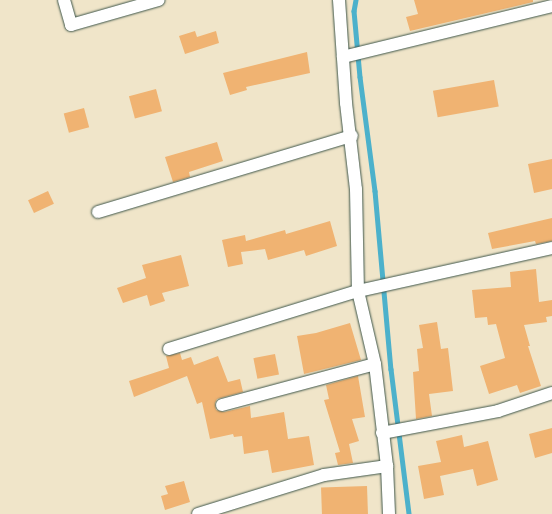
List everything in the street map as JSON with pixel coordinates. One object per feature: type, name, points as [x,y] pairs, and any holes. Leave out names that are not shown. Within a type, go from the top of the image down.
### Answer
[{"type":"street","points":[[64,0],[71,25],[159,0]]},
{"type":"street","points":[[339,0],[346,56],[346,103],[352,136],[356,189],[358,291],[375,364],[386,432],[390,514]]},
{"type":"street","points":[[346,56],[552,6]]},
{"type":"street","points":[[98,212],[352,136]]},
{"type":"street","points":[[169,349],[358,291],[552,248]]},
{"type":"street","points":[[222,405],[375,364]]},
{"type":"street","points":[[386,432],[498,411],[552,393]]},
{"type":"street","points":[[198,514],[324,475],[388,466]]},
{"type":"building","points":[[414,0],[533,0],[533,2],[410,31],[406,17],[418,14]]},
{"type":"building","points":[[195,31],[197,37],[216,31],[219,43],[185,54],[179,36]]},
{"type":"building","points":[[307,52],[310,73],[246,87],[247,90],[230,95],[223,73]]},
{"type":"building","points":[[494,80],[499,107],[438,117],[433,91]]},
{"type":"building","points":[[156,89],[162,111],[135,118],[129,96]]},
{"type":"building","points":[[84,108],[89,127],[69,133],[64,113]]},
{"type":"building","points":[[217,142],[223,161],[189,172],[190,177],[173,182],[165,157]]},
{"type":"building","points":[[552,159],[552,189],[534,193],[528,164]]},
{"type":"building","points":[[48,191],[54,204],[34,213],[28,200]]},
{"type":"building","points":[[552,218],[552,241],[536,244],[535,241],[492,249],[488,233]]},
{"type":"building","points":[[330,221],[337,246],[306,256],[304,250],[268,260],[265,249],[241,252],[243,264],[228,267],[222,240],[245,235],[246,241],[285,230],[286,234]]},
{"type":"building","points":[[181,255],[189,286],[162,293],[165,301],[150,306],[147,295],[123,303],[117,288],[146,278],[142,265]]},
{"type":"building","points":[[536,269],[539,302],[552,300],[552,316],[546,317],[547,322],[524,325],[530,346],[528,346],[541,386],[520,393],[517,385],[489,394],[480,366],[505,358],[496,324],[488,325],[487,317],[475,318],[472,290],[511,287],[510,272]]},
{"type":"building","points":[[437,322],[441,349],[448,348],[453,391],[429,394],[432,416],[416,419],[413,372],[419,371],[417,349],[423,348],[419,325]]},
{"type":"building","points":[[350,323],[361,360],[304,374],[297,336],[316,333]]},
{"type":"building","points":[[180,353],[182,360],[191,357],[194,365],[218,356],[228,382],[240,379],[243,392],[217,399],[215,403],[216,410],[224,412],[250,406],[251,418],[284,412],[288,439],[309,436],[314,465],[272,473],[268,450],[244,454],[242,436],[234,437],[233,434],[210,439],[202,402],[197,404],[187,376],[134,397],[129,381],[169,368],[166,356]]},
{"type":"building","points":[[275,354],[279,375],[257,379],[253,358]]},
{"type":"building","points":[[358,376],[365,417],[352,419],[359,441],[349,444],[353,463],[338,465],[335,453],[340,452],[324,400],[329,399],[326,385]]},
{"type":"building","points":[[552,428],[552,453],[535,458],[529,434]]},
{"type":"building","points":[[462,435],[464,447],[488,441],[498,480],[477,486],[473,469],[440,476],[444,495],[424,499],[418,466],[441,462],[436,441]]},
{"type":"building","points":[[184,481],[190,502],[165,510],[161,496],[168,494],[165,486]]},
{"type":"building","points":[[367,486],[368,514],[322,514],[321,488]]},
{"type":"waterway","points":[[356,0],[354,11],[360,77],[375,191],[391,369],[409,514]]}]
